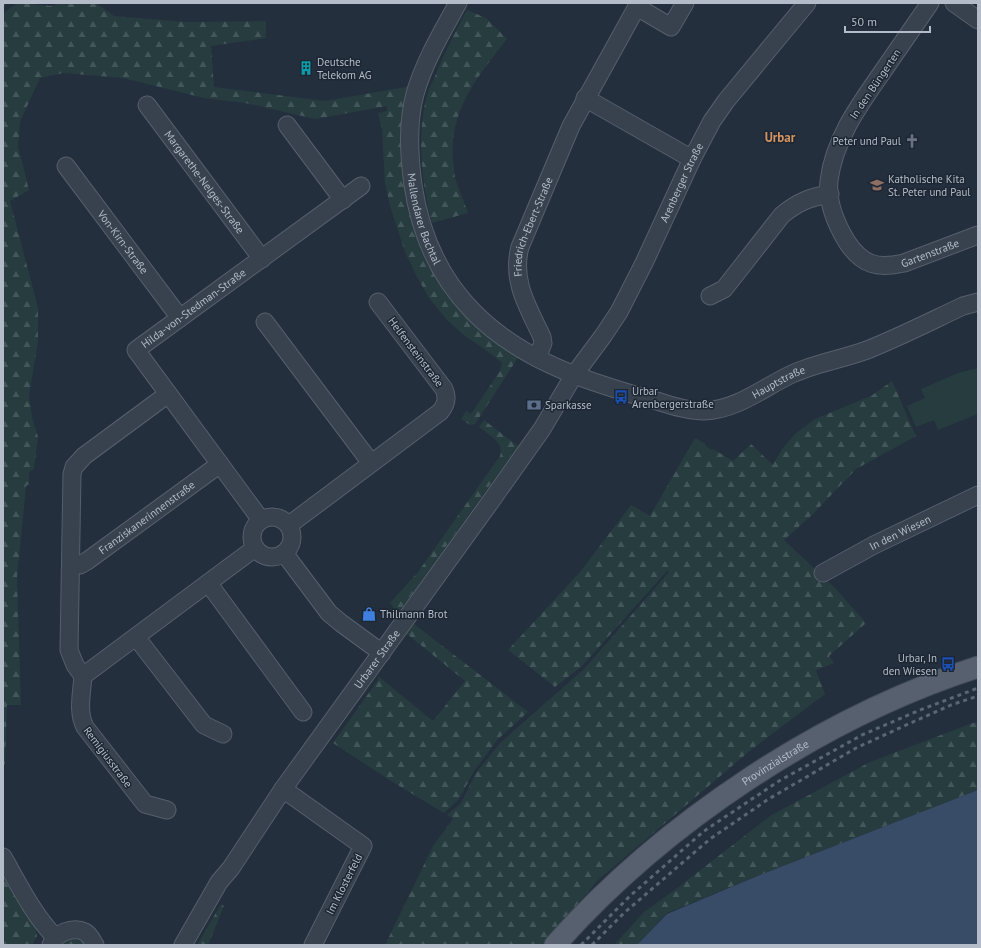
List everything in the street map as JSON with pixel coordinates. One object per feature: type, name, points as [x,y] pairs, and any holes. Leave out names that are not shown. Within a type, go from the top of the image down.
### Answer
[{"type":"main road","name":"Provinzialstraße","points":[[555,945],[597,900],[642,860],[698,815],[754,775],[874,708],[944,678],[978,667]]},
{"type":"street","name":"Mallendarer Bachtal","points":[[458,3],[421,76],[414,102],[409,134],[412,178],[418,216],[441,272],[465,303],[488,326],[503,338],[537,358],[574,375]]},
{"type":"street","name":"Friedrich-Ebert-Straße","points":[[537,358],[543,343],[542,337],[519,286],[517,271],[518,256],[520,247],[559,153],[585,98],[638,5],[671,27],[685,3]]},
{"type":"street","name":"Arenberger Straße","points":[[574,375],[619,312],[644,263],[692,159],[719,111],[807,3]]},
{"type":"street","name":"In den Büngerten","points":[[881,266],[865,262],[852,249],[842,233],[836,220],[829,182],[842,137],[863,101],[930,3]]},
{"type":"street","points":[[954,3],[978,20]]},
{"type":"street","points":[[585,98],[692,159]]},
{"type":"street","name":"Margarethe-Nelges-Straße","points":[[147,105],[262,259]]},
{"type":"street","points":[[287,125],[343,200]]},
{"type":"street","name":"Von-Kirn-Straße","points":[[66,166],[180,318]]},
{"type":"street","name":"Hilda-von-Stedman-Straße","points":[[261,520],[136,350],[361,186]]},
{"type":"street","points":[[710,296],[724,289],[782,215],[792,206],[814,196],[830,194]]},
{"type":"street","name":"Gartenstraße","points":[[881,266],[904,263],[978,235]]},
{"type":"street","name":"Helfensteinstraße","points":[[289,525],[440,412],[443,408],[446,399],[444,389],[378,302]]},
{"type":"street","name":"Hauptstraße","points":[[574,375],[620,391],[678,407],[703,411],[714,410],[745,399],[803,370],[867,350],[963,306],[978,302]]},
{"type":"street","points":[[265,322],[371,463]]},
{"type":"street","name":"Urbarer Straße","points":[[183,945],[219,882],[231,868],[283,789],[542,429],[574,375]]},
{"type":"street","points":[[168,394],[84,456],[74,467],[72,474],[69,650],[74,664],[83,676],[209,584],[255,548]]},
{"type":"street","name":"Franziskanerinnenstraße","points":[[71,564],[80,565],[88,562],[220,464]]},
{"type":"street","name":"In den Wiesen","points":[[823,573],[874,545],[978,495]]},
{"type":"street","points":[[272,516],[284,520],[289,525],[292,537],[291,543],[289,549],[284,553],[272,557],[260,553],[252,543],[253,530],[256,524],[266,517],[272,516]]},
{"type":"street","points":[[284,553],[330,613],[341,624],[382,653]]},
{"type":"street","points":[[209,584],[303,712]]},
{"type":"street","points":[[136,637],[204,725],[223,734]]},
{"type":"street","name":"Remigiusstraße","points":[[83,676],[80,714],[85,727],[145,804],[167,810]]},
{"type":"street","name":"Im Klosterfeld","points":[[283,789],[363,846],[313,945]]},
{"type":"street","points":[[3,857],[31,908],[53,941],[65,932],[78,930],[85,932],[95,945]]},
{"type":"green space","points":[[18,3],[51,6],[61,3],[96,3],[114,16],[186,22],[266,21],[266,38],[211,46],[214,87],[325,101],[406,87],[411,82],[412,212],[413,222],[419,242],[442,287],[463,314],[488,336],[519,356],[475,424],[470,425],[461,419],[466,411],[471,414],[500,371],[502,363],[464,335],[447,320],[429,298],[405,252],[390,206],[385,183],[382,128],[378,113],[387,111],[387,106],[315,119],[245,103],[204,98],[123,78],[63,73],[40,78],[20,122],[18,146],[29,190],[10,201],[38,308],[38,342],[29,395],[32,417],[38,437],[34,469],[29,472],[29,484],[26,486],[17,578],[21,705],[7,705],[5,764],[3,765],[3,13]]},
{"type":"green space","points":[[467,10],[486,18],[507,39],[476,80],[461,109],[456,125],[453,142],[455,176],[468,213],[432,223],[425,193],[423,176],[421,143],[424,111],[427,94],[445,53]]},
{"type":"green space","points":[[978,368],[978,414],[938,430],[934,420],[916,427],[907,406],[925,398],[921,389],[958,373]]},
{"type":"green space","points":[[892,381],[916,436],[856,469],[813,514],[784,540],[835,588],[866,623],[829,656],[834,663],[816,670],[825,694],[752,749],[597,881],[544,945],[385,945],[433,846],[453,819],[447,815],[461,803],[476,773],[500,743],[584,669],[669,572],[668,570],[582,666],[555,687],[508,650],[580,572],[631,505],[650,516],[695,438],[706,444],[705,446],[733,461],[751,444],[773,465],[782,449],[795,434],[815,419],[871,396]]},
{"type":"green space","points":[[484,420],[518,446],[398,613],[390,603],[418,572],[500,456],[501,451],[498,443],[479,427]]},
{"type":"green space","points":[[414,624],[528,712],[498,739],[474,771],[459,799],[444,813],[391,781],[333,743],[378,680],[378,676],[433,721],[465,681],[407,634]]},
{"type":"green space","points":[[978,721],[978,790],[667,913],[637,945],[614,945],[644,912],[770,816],[870,762]]},
{"type":"green space","points":[[3,872],[27,917],[34,923],[37,936],[32,945],[3,945]]},
{"type":"green space","points":[[221,904],[224,906],[208,945],[197,945]]},
{"type":"green space","points":[[71,939],[82,941],[86,945],[62,945]]},
{"type":"water","points":[[978,790],[978,945],[637,945],[667,914],[760,875]]},
{"type":"railway","points":[[581,945],[630,896],[704,831],[779,781],[862,735],[920,710],[978,688]]},
{"type":"railway","points":[[592,945],[624,913],[710,839],[767,800],[856,748],[951,705],[978,696]]},
{"type":"place","name":"Deutsche Telekom AG","points":[[306,68]]},
{"type":"place","name":"Peter und Paul","points":[[912,141]]},
{"type":"place","name":"Katholische Kita St. Peter und Paul","points":[[877,185]]},
{"type":"place","name":"Urbar Arenbergerstraße","points":[[621,397]]},
{"type":"place","name":"Sparkasse","points":[[534,405]]},
{"type":"place","name":"Thilmann Brot","points":[[369,614]]},
{"type":"place","name":"Urbar, In den Wiesen","points":[[948,664]]},
{"type":"district","name":"Urbar","points":[[780,137]]}]
